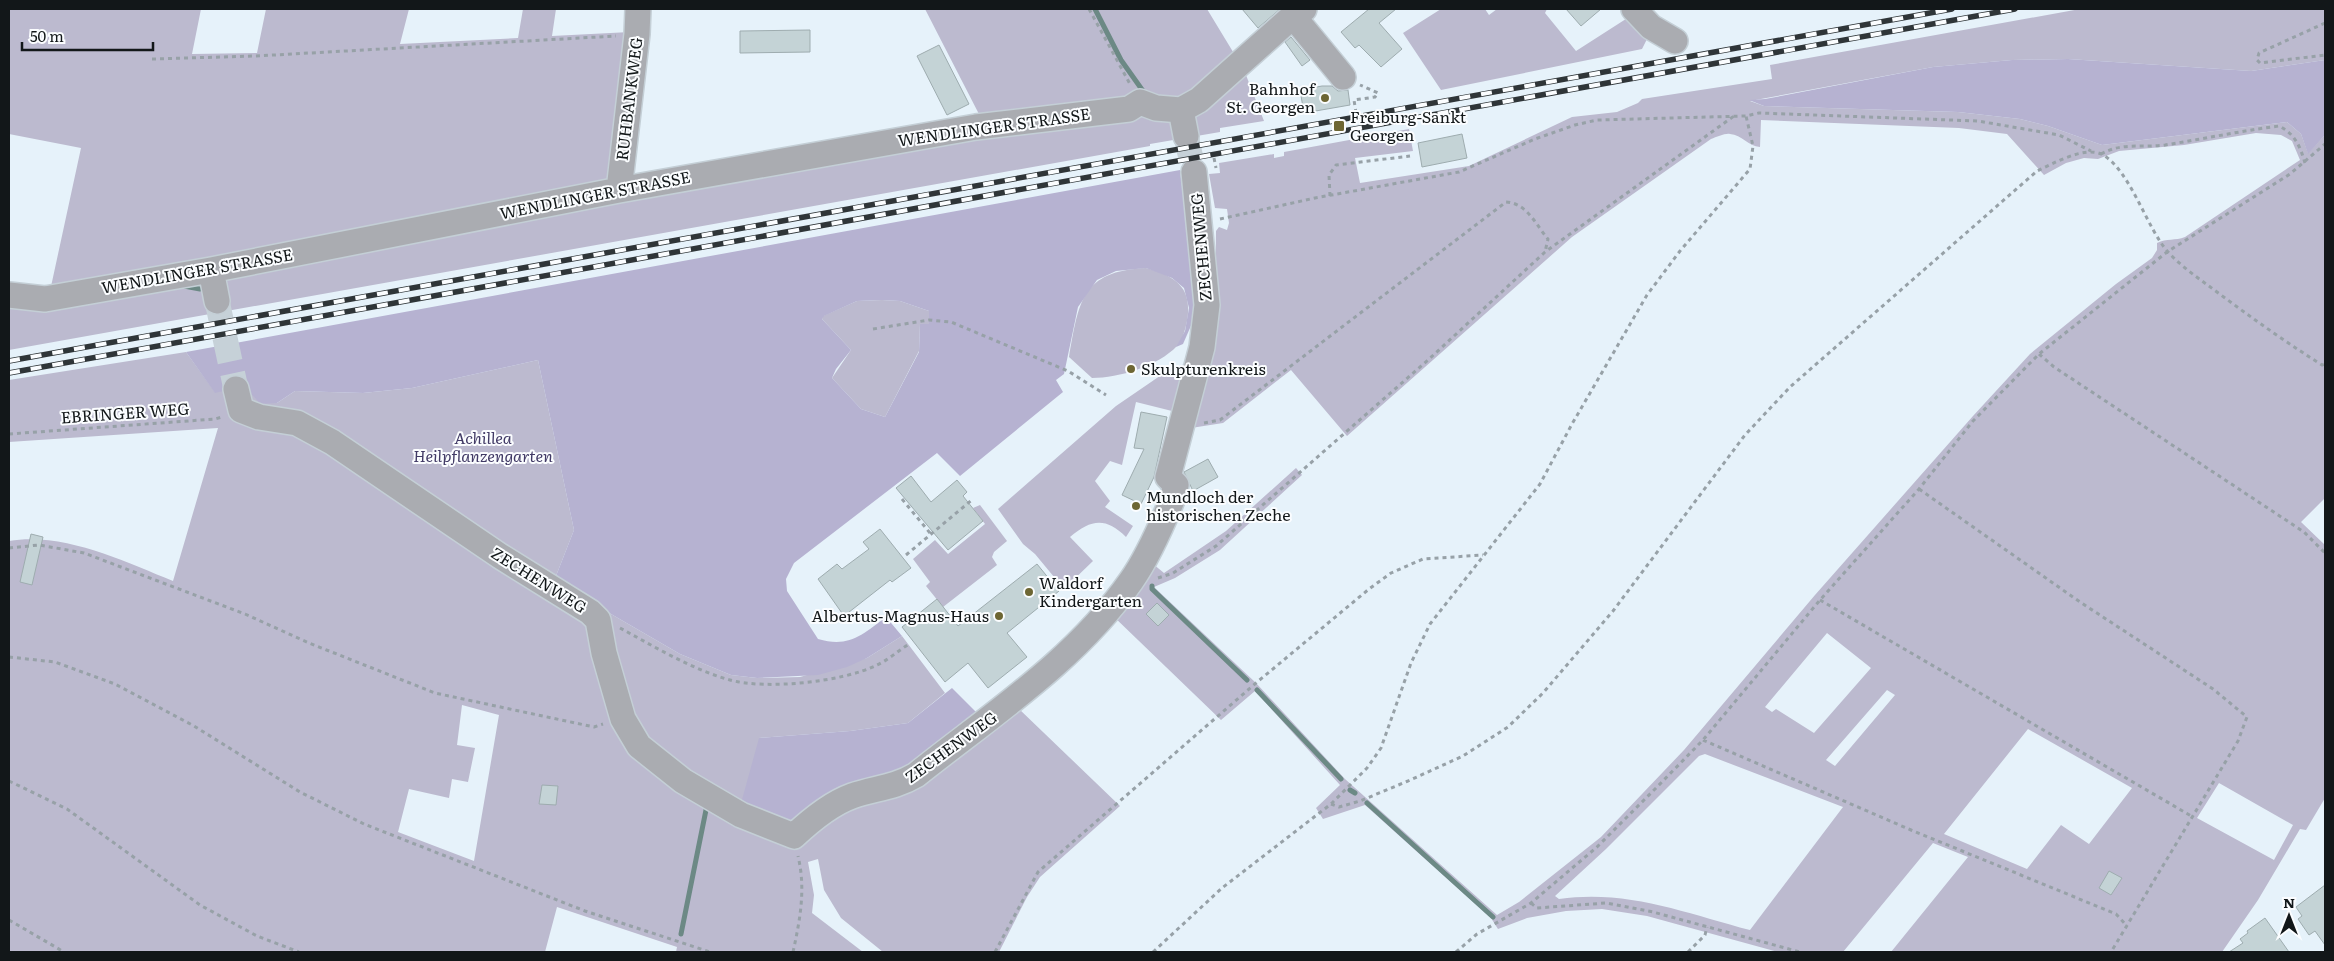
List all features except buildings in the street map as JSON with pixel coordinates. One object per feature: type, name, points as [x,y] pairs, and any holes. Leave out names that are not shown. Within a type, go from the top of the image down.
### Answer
[{"type":"street","name":"RUHBANKWEG","points":[[619,190],[637,34],[638,9]]},
{"type":"street","points":[[1634,9],[1651,27],[1675,41]]},
{"type":"street","points":[[1140,102],[1156,108],[1181,110],[1199,100],[1299,12],[1343,77]]},
{"type":"street","name":"WENDLINGER STRASSE","points":[[9,295],[45,299],[211,270],[619,190],[976,127],[1129,109],[1140,102]]},
{"type":"street","points":[[1181,110],[1186,136]]},
{"type":"street","name":"ZECHENWEG","points":[[239,399],[259,417],[297,423],[332,442],[500,556],[590,612],[598,620],[604,653],[623,719],[639,746],[683,782],[742,815],[794,836],[816,816],[851,797],[899,785],[916,775],[1014,701],[1046,673],[1108,610],[1132,579],[1172,500],[1176,486],[1168,477],[1202,347],[1207,304],[1194,172]]},
{"type":"street","points":[[211,270],[217,301]]},
{"type":"path","points":[[1089,9],[1140,102]]},
{"type":"path","points":[[2325,23],[2259,53],[2257,60],[2260,63],[2325,55]]},
{"type":"path","points":[[152,59],[256,56],[637,34]]},
{"type":"path","points":[[1356,113],[1354,100],[1375,97],[1378,93]]},
{"type":"path","points":[[1213,220],[1470,169],[1534,139],[1575,125],[1597,120],[1769,114],[1978,121],[2059,135],[2101,154],[2112,162],[2124,178],[2167,252],[2262,327],[2322,365],[2325,364]]},
{"type":"path","points":[[1132,579],[1152,580],[1173,573],[1216,546],[1428,360],[1545,252],[1734,116]]},
{"type":"path","points":[[1153,952],[1222,888],[1331,804],[1367,768],[1381,748],[1412,663],[1430,624],[1540,484],[1572,424],[1647,295],[1680,251],[1750,168],[1753,146],[1746,116]]},
{"type":"path","points":[[2101,154],[2122,147],[2163,145],[2278,126],[2289,131],[2299,144],[2305,163]]},
{"type":"path","points":[[1456,952],[1477,934],[1531,903],[1597,847],[1703,740],[1820,600],[1919,489],[1972,420],[2040,354],[2167,252],[2305,163],[2325,144]]},
{"type":"path","points":[[1331,804],[1339,806],[1360,801],[1408,781],[1463,756],[1508,727],[1543,693],[1613,611],[1745,435],[1790,387],[2037,171],[2063,158],[2092,151]]},
{"type":"path","points":[[1330,196],[1329,175],[1336,165],[1410,156]]},
{"type":"path","points":[[1181,426],[1220,420],[1506,202],[1514,202],[1526,210],[1548,239],[1545,252]]},
{"type":"path","points":[[873,329],[929,320],[951,322],[1068,371],[1106,395]]},
{"type":"path","points":[[2040,354],[2054,367],[2304,532],[2325,553]]},
{"type":"path","name":"EBRINGER WEG","points":[[9,434],[215,419],[239,399]]},
{"type":"path","points":[[1919,489],[2080,602],[2213,689],[2247,717],[2238,741],[2111,952]]},
{"type":"path","points":[[902,499],[930,533]]},
{"type":"path","points":[[906,555],[973,499]]},
{"type":"path","points":[[9,548],[39,545],[84,553],[108,561],[245,614],[308,643],[435,693],[594,727],[609,723]]},
{"type":"path","points":[[995,952],[1038,872],[1256,683],[1369,589],[1391,573],[1423,559],[1484,554]]},
{"type":"path","points":[[1820,600],[2193,817]]},
{"type":"path","points":[[598,620],[611,623],[692,666],[732,680],[764,683],[828,680],[877,665],[908,644]]},
{"type":"path","points":[[9,657],[55,662],[115,684],[194,726],[300,792],[364,824],[585,911],[710,952]]},
{"type":"path","points":[[1703,740],[2116,914],[2128,926]]},
{"type":"path","points":[[9,781],[67,809],[200,905],[258,936],[299,952]]},
{"type":"path","points":[[794,836],[802,872],[802,908],[794,952]]},
{"type":"path","points":[[1531,903],[1537,908],[1606,903],[1652,912],[1800,952]]},
{"type":"path","points":[[9,920],[64,952]]},
{"type":"path","points":[[1688,952],[1705,935],[1707,927]]},
{"type":"green space","points":[[9,9],[201,9],[192,54],[257,53],[266,9],[409,9],[400,44],[518,38],[523,9],[556,9],[552,36],[630,32],[629,172],[637,184],[982,120],[925,9],[1207,9],[1244,70],[1264,121],[1220,128],[1220,132],[1150,144],[1150,146],[9,350],[9,302],[47,305],[81,148],[9,134]]},
{"type":"green space","points":[[1441,9],[1485,9],[1489,15],[1497,9],[1547,9],[1545,13],[1576,51],[1629,17],[1649,35],[1642,49],[1441,90],[1403,33]]},
{"type":"green space","name":"Achillea Heilpflanzengarten","points":[[2080,9],[2325,9],[2325,60],[2251,71],[2068,59],[2012,60],[1933,67],[1750,101],[1764,106],[1958,112],[2020,119],[2048,126],[2102,145],[2287,122],[2301,134],[2308,153],[2325,135],[2325,498],[2301,522],[2325,545],[2325,798],[2306,830],[2300,829],[2258,900],[2222,952],[1891,952],[1968,857],[1933,843],[1843,952],[1778,952],[1647,916],[1602,909],[1566,911],[1527,918],[1498,929],[1491,918],[1365,805],[1323,819],[1316,808],[1340,785],[1255,691],[1221,720],[1111,614],[1018,708],[1120,806],[1040,877],[1027,897],[999,952],[883,952],[841,918],[824,890],[818,859],[808,862],[814,895],[812,913],[863,952],[676,952],[677,947],[557,907],[545,952],[9,952],[9,541],[30,539],[72,544],[114,557],[173,581],[218,428],[9,442],[9,380],[186,352],[215,392],[241,387],[277,403],[295,391],[363,393],[412,388],[538,360],[574,530],[554,581],[680,654],[731,675],[757,678],[800,677],[867,658],[902,636],[945,693],[908,723],[850,731],[759,738],[897,781],[1034,670],[1105,596],[1136,550],[1164,573],[1226,531],[1296,468],[1302,475],[1220,550],[1175,578],[1154,587],[1256,683],[1345,779],[1497,915],[1519,902],[1601,837],[1684,750],[1815,595],[2030,354],[2116,284],[2152,258],[2157,250],[2157,243],[2185,237],[2300,160],[2292,141],[2281,135],[2256,133],[2184,145],[2119,151],[2098,159],[2084,158],[2066,163],[2044,175],[2007,134],[1959,128],[1761,120],[1760,147],[1730,134],[1711,139],[1572,237],[1347,436],[1291,370],[1223,423],[1191,428],[1215,320],[1216,231],[1219,227],[1227,230],[1229,223],[1227,209],[1215,208],[1209,174],[1220,173],[1219,163],[1274,154],[1274,158],[1284,156],[1284,152],[1409,129],[1413,151],[1355,158],[1360,183],[1469,166],[1572,117],[1617,112],[1638,103],[1642,99],[1772,79],[1770,65]],"holes":[[[1827,633],[1871,668],[1814,733],[1776,709],[1772,712],[1765,707]],[[1887,690],[1895,695],[1835,766],[1826,760]],[[462,705],[499,715],[474,861],[398,832],[409,789],[449,798],[452,779],[468,782],[475,748],[457,745]],[[2028,729],[2132,788],[2089,844],[2061,825],[2027,869],[1944,834]],[[1705,754],[1843,807],[1750,930],[1656,904],[1608,897],[1559,899],[1555,896],[1606,849],[1699,756]],[[2219,783],[2293,825],[2274,860],[2197,818]]]},
{"type":"green space","points":[[1146,268],[1173,279],[1184,291],[1188,309],[1184,334],[1177,346],[1149,365],[1114,376],[1092,378],[1069,357],[1081,305],[1087,293],[1096,283],[1108,275],[1124,270]]},
{"type":"green space","points":[[857,301],[900,301],[929,311],[929,324],[920,324],[919,351],[885,417],[861,409],[832,378],[851,350],[822,319],[823,316]]},
{"type":"green space","points":[[1186,364],[1180,413],[1136,402],[1122,465],[1110,461],[1095,481],[1110,501],[1105,507],[1133,526],[1126,537],[1112,526],[1098,523],[1085,527],[1070,537],[1093,561],[1064,589],[1035,554],[1023,544],[998,509],[1116,406],[1173,367]]},
{"type":"green space","points":[[980,505],[1007,541],[994,552],[992,557],[997,565],[943,607],[926,586],[930,582],[913,559],[935,540],[948,554],[985,524],[973,508]]},
{"type":"shaded area","points":[[2068,59],[2251,71],[2325,60],[2325,135],[2308,154],[2301,134],[2287,122],[2102,145],[2048,126],[2020,119],[1958,112],[1764,106],[1749,100],[1765,99],[1933,67],[2012,60]]},
{"type":"shaded area","points":[[1180,170],[1197,312],[1183,344],[1176,347],[1185,331],[1189,308],[1184,288],[1172,278],[1146,268],[1116,271],[1097,280],[1078,307],[1064,374],[1056,380],[1063,392],[960,476],[937,453],[794,563],[786,579],[787,591],[818,639],[838,642],[847,641],[862,634],[886,617],[902,636],[867,658],[847,667],[818,675],[757,678],[731,675],[680,654],[554,581],[574,530],[538,360],[412,388],[363,393],[295,391],[277,403],[260,404],[249,392],[240,388],[215,393],[186,352]],"holes":[[[857,301],[900,301],[929,311],[929,324],[920,324],[919,352],[885,417],[861,409],[832,378],[836,369],[851,350],[822,319],[824,316]]]},
{"type":"shaded area","points":[[952,688],[979,715],[902,779],[792,822],[740,807],[759,738],[850,731],[908,723]]},
{"type":"waterway","points":[[1095,9],[1121,60],[1143,91]]},
{"type":"waterway","points":[[184,286],[200,289]]},
{"type":"waterway","points":[[1152,586],[1152,589],[1247,680]]},
{"type":"waterway","points":[[1257,690],[1341,779]]},
{"type":"waterway","points":[[1350,790],[1355,793]]},
{"type":"waterway","points":[[1367,803],[1493,917]]},
{"type":"waterway","points":[[681,934],[707,805]]},
{"type":"tunnel","points":[[1186,136],[1194,172]]},
{"type":"tunnel","points":[[217,301],[236,389]]},
{"type":"railway","points":[[9,361],[1952,9]]},
{"type":"railway","points":[[9,373],[2015,9]]},
{"type":"place","name":"Bahnhof St. Georgen","points":[[1325,98]]},
{"type":"place","name":"Freiburg-Sankt Georgen","points":[[1339,126]]},
{"type":"place","name":"Skulpturenkreis","points":[[1131,369]]},
{"type":"place","name":"Mundloch der historischen Zeche","points":[[1136,506]]},
{"type":"place","name":"Waldorf Kindergarten","points":[[1029,592]]},
{"type":"place","name":"Albertus-Magnus-Haus","points":[[999,616]]}]
